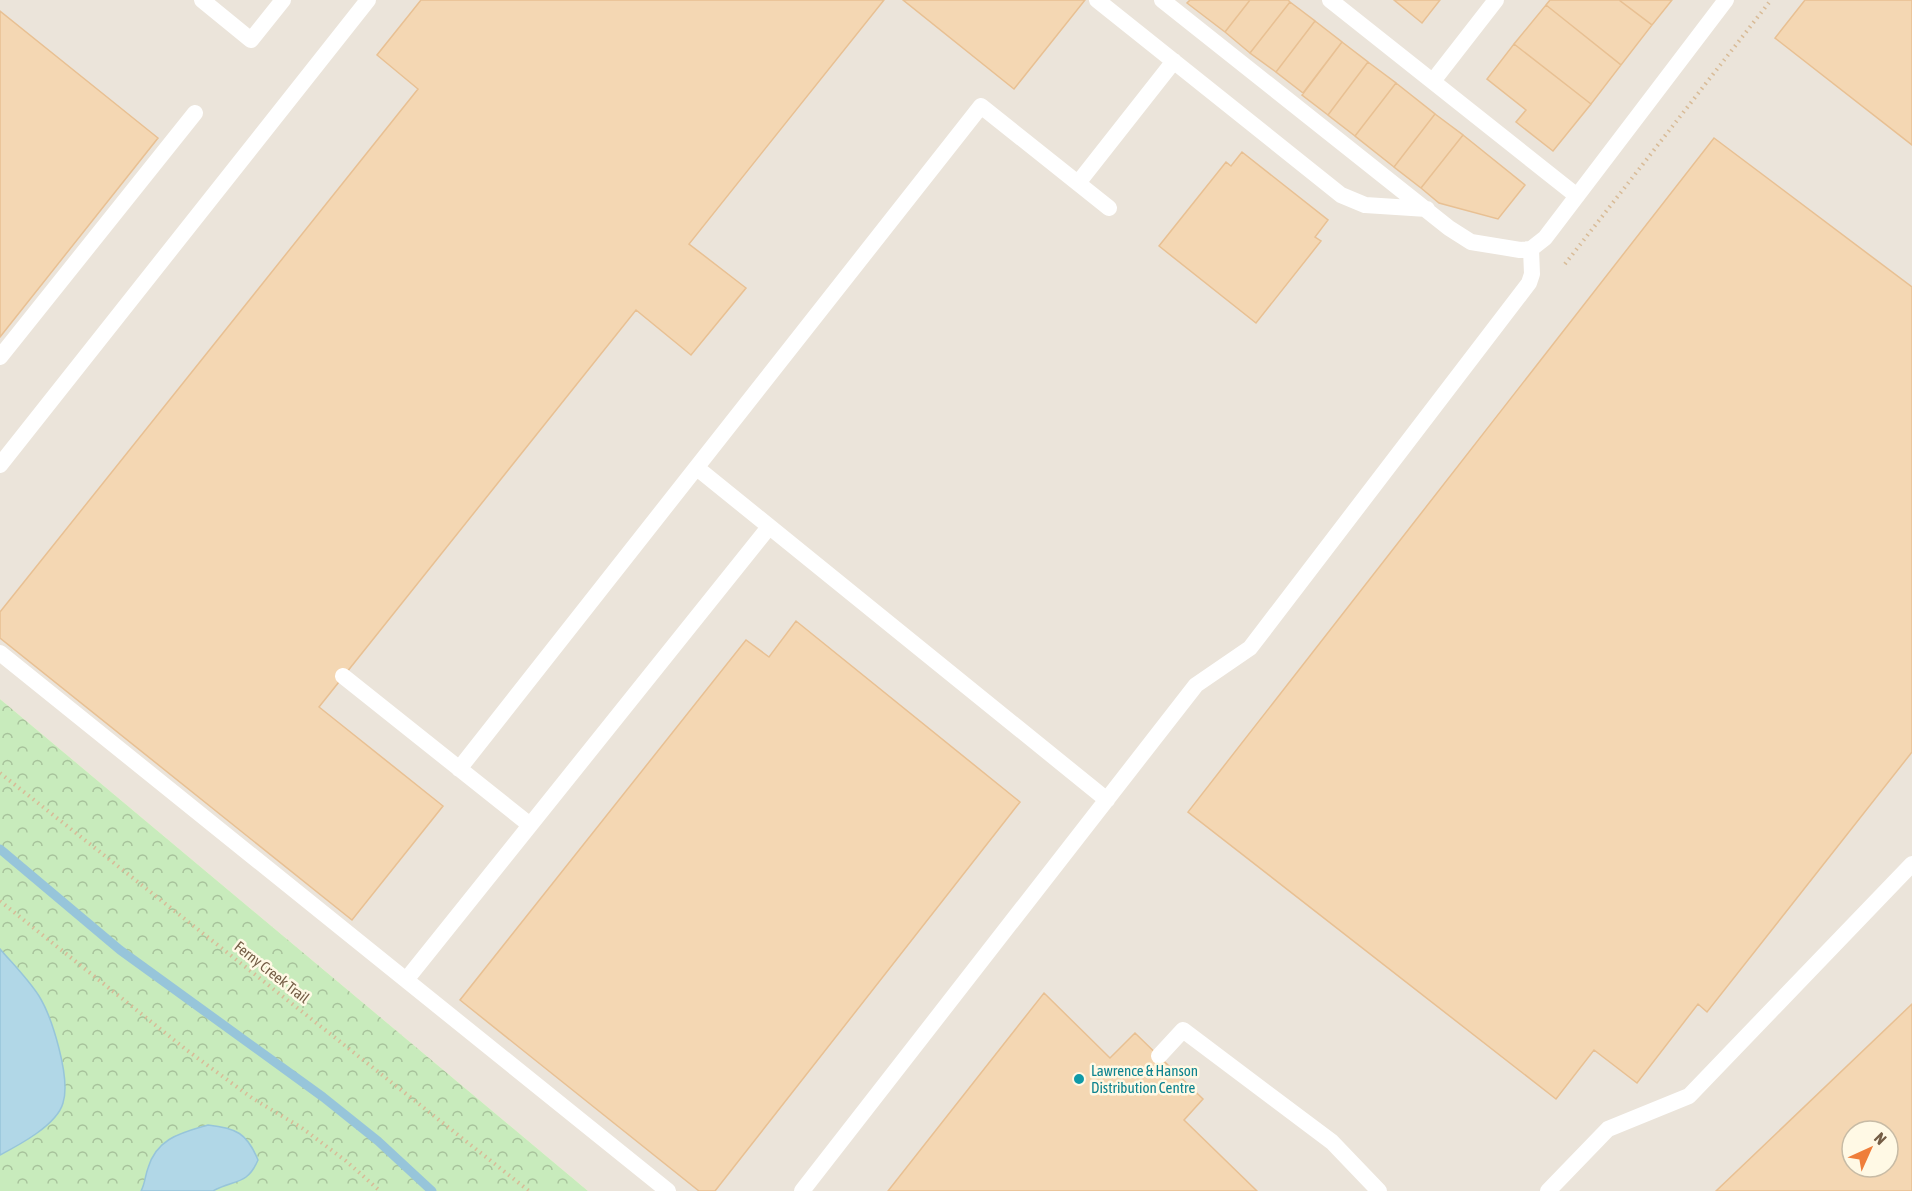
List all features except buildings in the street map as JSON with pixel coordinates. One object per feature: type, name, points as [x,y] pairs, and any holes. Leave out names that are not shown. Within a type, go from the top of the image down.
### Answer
[{"type":"lane","points":[[202,0],[251,40],[283,0]]},
{"type":"lane","points":[[0,465],[368,0]]},
{"type":"lane","points":[[1097,0],[1341,195],[1365,205],[1427,209]]},
{"type":"lane","points":[[1162,0],[1449,228],[1471,242],[1520,250],[1531,249],[1545,238],[1726,0]]},
{"type":"lane","points":[[1330,0],[1577,196]]},
{"type":"lane","points":[[1433,81],[1496,0]]},
{"type":"lane","points":[[1078,183],[1174,61]]},
{"type":"lane","points":[[459,769],[981,106],[1110,208]]},
{"type":"lane","points":[[0,357],[195,113]]},
{"type":"lane","points":[[802,1191],[1196,685],[1250,648],[1257,639],[1529,283],[1532,274],[1531,249]]},
{"type":"lane","points":[[697,468],[1107,800]]},
{"type":"lane","points":[[406,980],[769,527]]},
{"type":"lane","points":[[0,653],[668,1191]]},
{"type":"lane","points":[[343,676],[530,825]]},
{"type":"lane","points":[[1548,1191],[1608,1129],[1689,1096],[1912,864]]},
{"type":"lane","points":[[1159,1056],[1183,1030],[1332,1142],[1379,1191]]},
{"type":"path","points":[[1565,264],[1770,0]]},
{"type":"path","name":"Ferny Creek Trail","points":[[0,773],[529,1191]]},
{"type":"path","points":[[0,901],[184,1048],[252,1098],[311,1135],[346,1161],[380,1191]]},
{"type":"shaded area","points":[[0,0],[1912,0],[1912,1191],[588,1191],[0,699]]},
{"type":"green space","points":[[0,699],[588,1191],[0,1191]]},
{"type":"water","points":[[0,949],[30,984],[44,1006],[59,1048],[65,1092],[63,1103],[53,1119],[36,1134],[0,1155]]},
{"type":"water","points":[[208,1125],[233,1130],[245,1138],[258,1160],[249,1174],[239,1181],[213,1191],[141,1191],[152,1158],[164,1143],[180,1134]]},
{"type":"waterway","points":[[0,849],[120,950],[323,1097],[378,1141],[432,1191]]},
{"type":"place","name":"Lawrence & Hanson Distribution Centre","points":[[1079,1079]]}]
